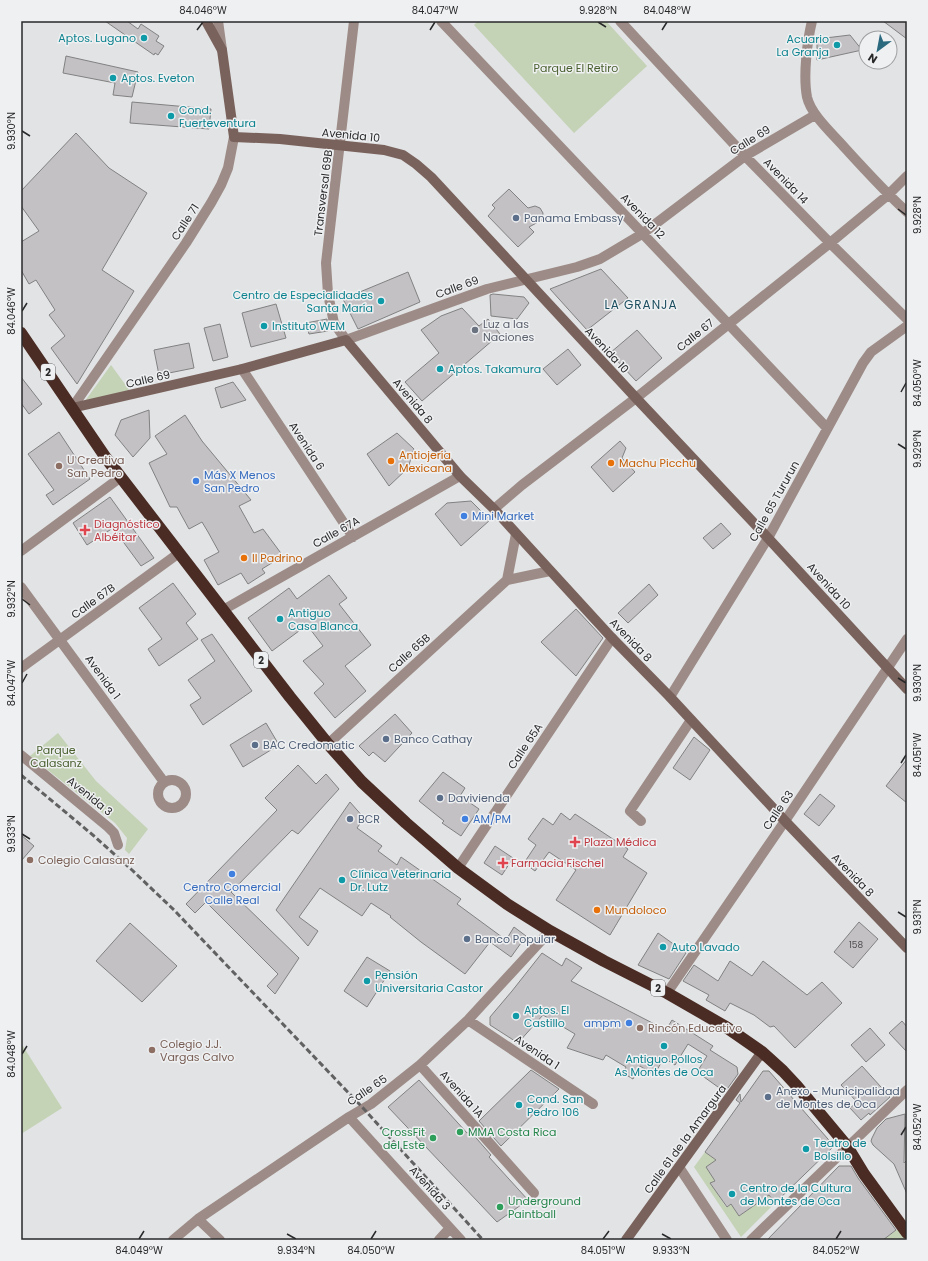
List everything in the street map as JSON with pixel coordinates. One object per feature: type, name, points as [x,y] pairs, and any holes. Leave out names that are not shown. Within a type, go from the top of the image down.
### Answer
[{"type":"highway","name":"2","points":[[21,333],[106,458],[328,744],[362,782],[458,868],[507,904],[604,961],[667,993],[726,1027],[762,1052],[797,1086],[847,1146],[864,1174],[907,1233]]},
{"type":"street","points":[[206,21],[222,50]]},
{"type":"street","name":"Calle 71","points":[[72,408],[186,243],[211,203],[228,168],[234,137],[218,21]]},
{"type":"street","name":"Transversal 69B","points":[[346,340],[334,323],[328,294],[326,263],[354,21]]},
{"type":"street","name":"Avenida 12","points":[[441,21],[827,428]]},
{"type":"street","name":"Avenida 14","points":[[621,21],[745,156],[907,319]]},
{"type":"street","points":[[812,21],[808,40],[806,78],[807,98],[815,115],[888,195],[907,212]]},
{"type":"street","name":"Calle 69","points":[[72,408],[242,369],[346,340],[487,289],[577,267],[600,258],[642,234],[745,156],[815,115]]},
{"type":"street","name":"Avenida 10","points":[[234,137],[280,139],[384,150],[404,155],[416,164],[431,177],[907,688]]},
{"type":"street","name":"Calle 67","points":[[494,509],[522,485],[636,398],[830,243],[888,195],[907,176]]},
{"type":"street","name":"Calle 65 Tururun","points":[[670,697],[768,538],[863,363],[871,352],[907,326]]},
{"type":"street","name":"Avenida 8","points":[[346,340],[460,476],[494,509],[550,572],[612,638],[670,697],[785,821],[907,948]]},
{"type":"street","name":"Avenida 6","points":[[242,369],[353,537]]},
{"type":"street","name":"Calle 67A","points":[[223,610],[460,476]]},
{"type":"street","points":[[21,551],[121,477]]},
{"type":"street","points":[[516,534],[507,580],[550,572]]},
{"type":"street","name":"Calle 67B","points":[[21,668],[179,553]]},
{"type":"street","name":"Calle 65B","points":[[328,744],[507,580]]},
{"type":"street","name":"Avenida 1","points":[[21,588],[164,782]]},
{"type":"street","name":"Calle 65A","points":[[458,868],[612,638]]},
{"type":"street","name":"Calle 63","points":[[667,993],[907,639]]},
{"type":"street","points":[[641,821],[630,811],[691,720]]},
{"type":"street","name":"Avenida 3","points":[[21,755],[108,827],[114,833],[118,845]]},
{"type":"street","name":"Calle 65","points":[[173,1240],[198,1219],[348,1116],[371,1104],[420,1065],[468,1020],[550,930]]},
{"type":"street","name":"Avenida 1","points":[[468,1020],[593,1104]]},
{"type":"street","name":"Calle 61 de la Amargura","points":[[626,1240],[762,1052]]},
{"type":"street","name":"Avenida 1A","points":[[420,1065],[534,1192]]},
{"type":"street","points":[[751,1240],[847,1146],[907,1090]]},
{"type":"street","name":"Avenida 3","points":[[348,1116],[461,1240]]},
{"type":"street","points":[[679,1167],[727,1240]]},
{"type":"street","points":[[198,1219],[220,1240]]},
{"type":"street","points":[[439,1240],[450,1228]]},
{"type":"green space","name":"Parque El Retiro","points":[[478,21],[606,21],[647,66],[574,133],[474,25]]},
{"type":"green space","points":[[111,365],[130,391],[85,401]]},
{"type":"green space","name":"Parque Calasanz","points":[[58,733],[96,781],[148,829],[129,854],[125,850],[127,838],[115,823],[30,756]]},
{"type":"green space","points":[[21,1043],[62,1108],[21,1134]]},
{"type":"green space","points":[[705,1152],[720,1162],[749,1171],[775,1203],[741,1237],[694,1167]],"holes":[[[715,1181],[755,1205],[739,1216],[731,1204],[726,1207],[711,1184]]]},
{"type":"green space","points":[[898,1229],[906,1240],[883,1240]]},
{"type":"building","name":"Aptos. Lugano","points":[[105,21],[127,21],[138,29],[141,24],[159,36],[156,41],[164,46],[158,55],[155,53],[154,55]]},
{"type":"building","points":[[883,21],[907,21],[907,39],[898,32],[898,30],[895,30]]},
{"type":"building","name":"Acuario La Granja","points":[[850,35],[858,45],[858,51],[817,60],[817,39]]},
{"type":"building","name":"Aptos. Eveton","points":[[66,56],[138,72],[132,97],[113,95],[115,83],[63,73]]},
{"type":"building","name":"Cond. Fuerteventura","points":[[132,102],[211,109],[209,129],[130,123]]},
{"type":"building","points":[[76,133],[109,168],[147,193],[102,270],[134,291],[77,384],[51,348],[65,336],[49,315],[55,310],[36,280],[29,284],[21,270],[21,242],[39,231],[21,206],[21,191]]},
{"type":"building","name":"Panama Embassy","points":[[509,189],[528,208],[535,206],[540,208],[543,213],[542,220],[529,227],[534,232],[518,247],[488,216],[495,208],[492,205]]},
{"type":"building","points":[[601,269],[628,298],[587,330],[550,289]]},
{"type":"building","name":"Centro de Especialidades Santa María","points":[[408,272],[420,302],[358,329],[343,299]]},
{"type":"building","points":[[490,295],[524,297],[529,303],[517,319],[491,316]]},
{"type":"building","name":"Instituto WEM","points":[[276,304],[286,338],[251,347],[242,313]]},
{"type":"building","points":[[462,308],[479,326],[488,319],[500,334],[422,401],[405,382],[439,353],[421,330],[441,316]]},
{"type":"building","points":[[327,319],[328,331],[309,334],[306,323]]},
{"type":"building","points":[[220,324],[228,357],[213,361],[204,328]]},
{"type":"building","points":[[637,330],[662,358],[636,381],[610,353]]},
{"type":"building","points":[[189,343],[194,368],[159,375],[154,350]]},
{"type":"building","points":[[568,349],[581,365],[557,385],[543,369]]},
{"type":"building","points":[[21,377],[42,404],[29,414],[21,403]]},
{"type":"building","points":[[233,382],[246,400],[221,408],[215,388]]},
{"type":"building","points":[[149,410],[150,438],[133,457],[115,435],[121,420]]},
{"type":"building","points":[[185,415],[202,441],[251,500],[239,506],[254,533],[263,529],[283,556],[262,569],[265,573],[248,584],[241,573],[218,585],[204,560],[219,552],[208,532],[202,522],[189,529],[177,507],[170,507],[149,463],[167,454],[155,436]]},
{"type":"building","name":"U Creativa San Pedro","points":[[59,432],[90,479],[53,505],[46,495],[54,490],[28,454]]},
{"type":"building","name":"Antiojería Mexicana","points":[[397,433],[414,449],[408,468],[389,486],[367,454]]},
{"type":"building","name":"Machu Picchu","points":[[620,441],[626,448],[622,458],[635,472],[613,492],[591,467]]},
{"type":"building","points":[[110,497],[154,558],[141,566],[113,528],[87,545],[73,523]]},
{"type":"building","points":[[471,501],[490,520],[461,546],[435,514],[447,503]]},
{"type":"building","points":[[721,523],[731,534],[713,549],[703,538]]},
{"type":"building","points":[[329,575],[347,598],[339,604],[371,645],[345,666],[366,691],[335,718],[314,693],[324,684],[303,661],[323,646],[307,625],[272,651],[248,618],[289,588],[297,599]]},
{"type":"building","points":[[173,583],[196,614],[186,623],[198,639],[159,666],[148,649],[162,639],[139,608]]},
{"type":"building","points":[[649,584],[658,595],[628,623],[618,613]]},
{"type":"building","points":[[576,609],[603,638],[576,676],[541,642]]},
{"type":"building","points":[[212,634],[252,691],[203,725],[190,705],[201,698],[188,680],[215,661],[201,640]]},
{"type":"building","name":"Banco Cathay","points":[[395,714],[412,733],[385,762],[373,752],[369,756],[359,746]]},
{"type":"building","name":"BAC Credomatic","points":[[266,723],[279,745],[243,767],[230,745]]},
{"type":"building","points":[[694,737],[710,750],[690,780],[673,768]]},
{"type":"building","points":[[907,759],[907,803],[886,786]]},
{"type":"building","name":"Centro Comercial Calle Real","points":[[298,765],[316,784],[326,774],[339,789],[298,834],[292,830],[231,892],[299,958],[275,994],[267,986],[278,974],[206,902],[195,913],[186,904],[277,810],[265,798]]},
{"type":"building","name":"Davivienda","points":[[443,772],[465,788],[460,796],[479,809],[461,836],[442,823],[444,821],[419,801]]},
{"type":"building","points":[[820,794],[835,806],[819,826],[804,814]]},
{"type":"building","points":[[350,802],[364,818],[357,828],[382,846],[378,851],[397,865],[401,857],[461,899],[457,904],[506,940],[514,927],[526,936],[511,957],[490,942],[465,974],[421,942],[390,917],[391,916],[371,903],[362,916],[320,888],[299,917],[318,931],[308,946],[276,910]]},
{"type":"building","points":[[561,813],[570,820],[575,814],[628,849],[623,857],[647,873],[610,935],[556,900],[576,870],[549,852],[535,871],[524,863],[536,845],[528,839],[543,818],[553,825]]},
{"type":"building","points":[[21,835],[34,846],[21,861]]},
{"type":"building","points":[[495,846],[513,858],[502,875],[484,863]]},
{"type":"building","points":[[859,922],[878,939],[853,968],[834,952]]},
{"type":"building","points":[[130,923],[177,966],[142,1002],[96,961]]},
{"type":"building","name":"Auto Lavado","points":[[658,933],[686,953],[669,979],[638,965]]},
{"type":"building","points":[[542,953],[562,966],[566,958],[582,968],[571,981],[666,1030],[672,1020],[713,1046],[710,1050],[737,1067],[738,1074],[725,1092],[697,1072],[707,1056],[688,1044],[675,1065],[664,1058],[654,1075],[640,1066],[633,1079],[623,1073],[626,1067],[606,1055],[603,1060],[567,1048],[575,1034],[543,1015],[518,1043],[490,1025],[490,1017]]},
{"type":"building","name":"Pensión Universitaria Castor","points":[[367,957],[390,971],[367,1007],[344,991]]},
{"type":"building","points":[[730,961],[752,976],[763,961],[807,995],[822,982],[842,1003],[795,1048],[774,1026],[770,1027],[754,1015],[730,1003],[725,1011],[706,1000],[709,995],[683,981],[694,965],[718,981]]},
{"type":"building","points":[[902,1021],[907,1027],[907,1052],[889,1033]]},
{"type":"building","points":[[870,1028],[885,1045],[866,1062],[851,1045]]},
{"type":"building","points":[[862,1066],[890,1097],[870,1115],[869,1113],[861,1120],[850,1108],[857,1102],[841,1085]]},
{"type":"building","name":"Cond. San Pedro 106","points":[[531,1070],[559,1089],[501,1146],[479,1121]]},
{"type":"building","points":[[763,1071],[769,1071],[834,1146],[775,1203],[769,1195],[739,1216],[731,1204],[727,1207],[710,1183],[715,1181],[706,1167],[716,1160],[705,1152],[740,1103],[736,1100],[740,1094],[741,1102]]},
{"type":"building","points":[[419,1080],[467,1133],[470,1131],[491,1155],[489,1157],[528,1200],[497,1222],[388,1107]]},
{"type":"building","points":[[905,1114],[904,1163],[907,1160],[907,1194],[894,1164],[873,1145],[871,1141],[877,1128],[886,1119]]},
{"type":"building","points":[[839,1166],[851,1166],[896,1230],[883,1240],[767,1240]]},
{"type":"railway","points":[[21,775],[94,836],[174,910],[363,1108],[483,1240]]},
{"type":"place","name":"Aptos. Lugano","points":[[144,38]]},
{"type":"place","name":"Acuario La Granja","points":[[837,45]]},
{"type":"place","name":"Aptos. Eveton","points":[[113,78]]},
{"type":"place","name":"Cond. Fuerteventura","points":[[171,116]]},
{"type":"place","name":"Panama Embassy","points":[[516,218]]},
{"type":"place","name":"Centro de Especialidades Santa María","points":[[381,301]]},
{"type":"place","name":"Instituto WEM","points":[[264,326]]},
{"type":"place","name":"Luz a las Naciones","points":[[475,330]]},
{"type":"place","name":"Aptos. Takamura","points":[[440,369]]},
{"type":"place","name":"Antiojería Mexicana","points":[[391,461]]},
{"type":"place","name":"Machu Picchu","points":[[611,463]]},
{"type":"place","name":"U Creativa San Pedro","points":[[59,466]]},
{"type":"place","name":"Más X Menos San Pedro","points":[[196,481]]},
{"type":"place","name":"Mini Market","points":[[464,516]]},
{"type":"place","name":"Diagnóstico Albéitar","points":[[85,530]]},
{"type":"place","name":"Il Padrino","points":[[244,558]]},
{"type":"place","name":"Antiguo Casa Blanca","points":[[280,619]]},
{"type":"place","name":"Banco Cathay","points":[[386,739]]},
{"type":"place","name":"BAC Credomatic","points":[[255,745]]},
{"type":"place","name":"Davivienda","points":[[440,798]]},
{"type":"place","name":"BCR","points":[[350,819]]},
{"type":"place","name":"AM/PM","points":[[465,819]]},
{"type":"place","name":"Plaza Médica","points":[[575,842]]},
{"type":"place","name":"Colegio Calasanz","points":[[30,860]]},
{"type":"place","name":"Farmacia Fischel","points":[[503,863]]},
{"type":"place","name":"Centro Comercial Calle Real","points":[[232,874]]},
{"type":"place","name":"Clínica Veterinaria Dr. Lutz","points":[[342,880]]},
{"type":"place","name":"Mundoloco","points":[[597,910]]},
{"type":"place","name":"Banco Popular","points":[[467,939]]},
{"type":"place","name":"Auto Lavado","points":[[663,947]]},
{"type":"place","name":"Pensión Universitaria Castor","points":[[367,981]]},
{"type":"place","name":"Aptos. El Castillo","points":[[516,1016]]},
{"type":"place","name":"ampm","points":[[629,1023]]},
{"type":"place","name":"Rincón Educativo","points":[[640,1028]]},
{"type":"place","name":"Antiguo Pollos As Montes de Oca","points":[[664,1046]]},
{"type":"place","name":"Colegio J.J. Vargas Calvo","points":[[152,1050]]},
{"type":"place","name":"Anexo - Municipalidad de Montes de Oca","points":[[768,1097]]},
{"type":"place","name":"Cond. San Pedro 106","points":[[519,1105]]},
{"type":"place","name":"MMA Costa Rica","points":[[460,1132]]},
{"type":"place","name":"CrossFit del Este","points":[[433,1138]]},
{"type":"place","name":"Teatro de Bolsillo","points":[[806,1149]]},
{"type":"place","name":"Centro de la Cultura de Montes de Oca","points":[[732,1194]]},
{"type":"place","name":"Underground Paintball","points":[[500,1207]]},
{"type":"district","name":"LA GRANJA","points":[[641,305]]}]
